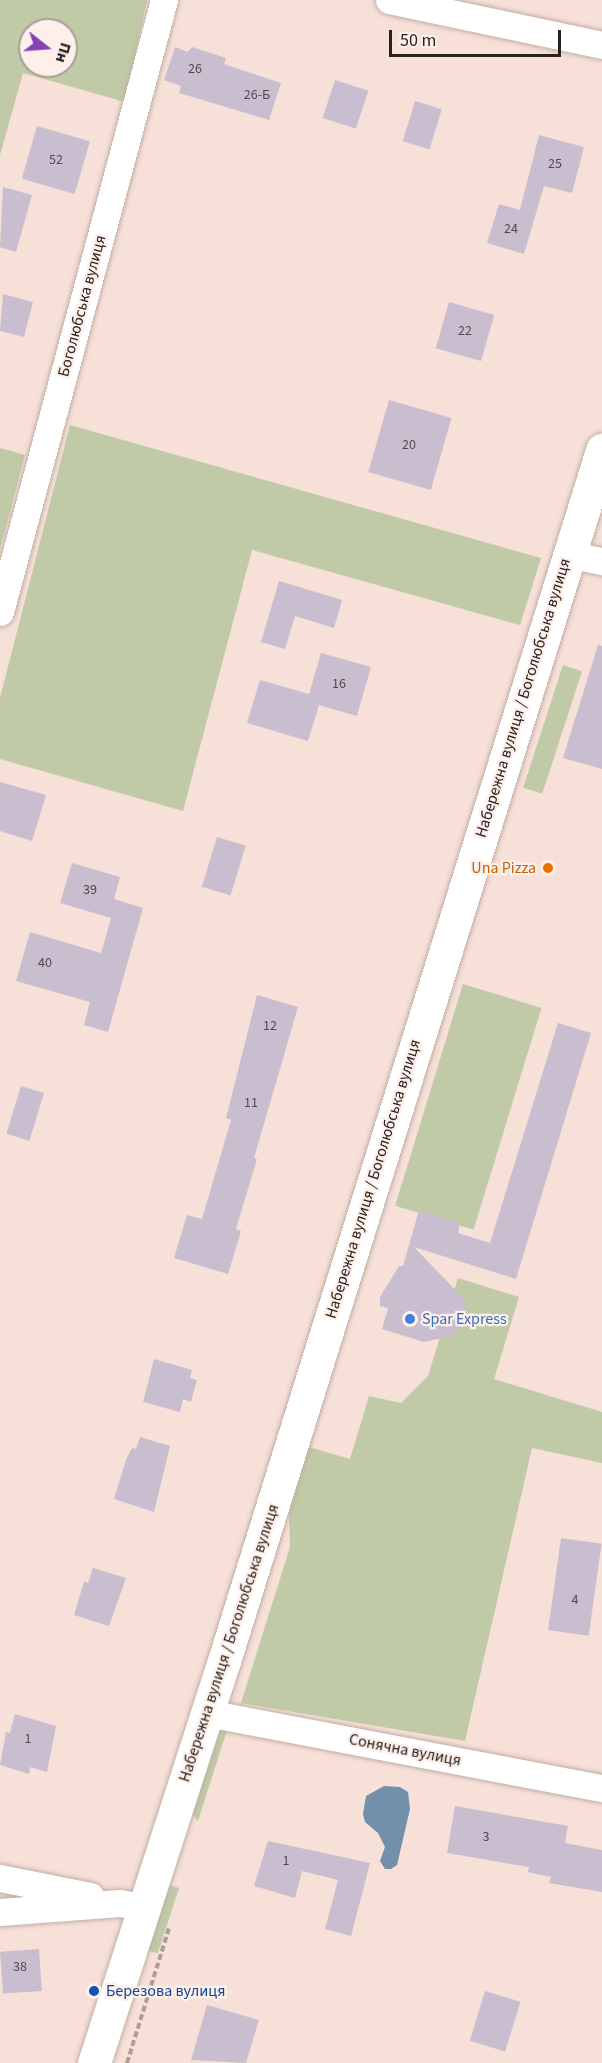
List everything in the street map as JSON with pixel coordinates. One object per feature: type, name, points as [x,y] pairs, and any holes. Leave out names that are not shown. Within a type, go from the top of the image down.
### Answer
[{"type":"street","name":"Боголюбська вулиця","points":[[0,612],[164,0]]},
{"type":"street","points":[[389,0],[602,45]]},
{"type":"street","name":"Набережна вулиця / Боголюбська вулиця","points":[[94,2063],[145,1910],[602,450]]},
{"type":"street","points":[[568,554],[602,561]]},
{"type":"street","name":"Сонячна вулиця","points":[[207,1713],[602,1788]]},
{"type":"street","points":[[0,1878],[145,1910]]},
{"type":"street","points":[[0,1912],[145,1910]]},
{"type":"path","points":[[127,2063],[145,1910]]},
{"type":"green space","points":[[0,0],[147,0],[125,102],[41,78],[78,78],[78,18],[18,18],[18,78],[22,78],[0,155]]},
{"type":"green space","points":[[70,425],[541,558],[520,625],[252,550],[183,811],[0,759],[0,698]]},
{"type":"green space","points":[[0,448],[25,455],[0,550]]},
{"type":"green space","points":[[563,665],[582,671],[542,794],[523,788]]},
{"type":"green space","points":[[463,984],[541,1008],[474,1230],[395,1206]]},
{"type":"green space","points":[[458,1278],[519,1297],[494,1379],[602,1412],[602,1463],[532,1448],[465,1741],[241,1703],[290,1547],[289,1510],[309,1447],[350,1459],[369,1396],[401,1403],[428,1376]]},
{"type":"green space","points":[[228,1727],[198,1821],[190,1812],[218,1731]]},
{"type":"green space","points":[[162,1882],[179,1888],[158,1954],[141,1948]]},
{"type":"water","points":[[384,1786],[400,1787],[408,1792],[410,1809],[397,1865],[391,1869],[385,1869],[380,1861],[385,1847],[378,1833],[365,1822],[363,1814],[366,1796]]},
{"type":"building","points":[[175,47],[188,52],[192,47],[226,58],[224,64],[281,83],[269,120],[179,93],[181,86],[164,80]]},
{"type":"building","points":[[335,80],[368,91],[356,129],[323,118]]},
{"type":"building","points":[[415,101],[442,109],[429,149],[403,141]]},
{"type":"building","points":[[37,126],[90,141],[75,194],[22,179]]},
{"type":"building","points":[[539,135],[584,147],[572,193],[544,186],[524,254],[487,243],[499,204],[520,210]]},
{"type":"building","points":[[3,187],[32,195],[16,252],[0,247]]},
{"type":"building","points":[[3,294],[33,302],[24,337],[0,331]]},
{"type":"building","points":[[449,302],[494,315],[481,361],[436,348]]},
{"type":"building","points":[[389,400],[451,418],[431,490],[368,472]]},
{"type":"building","points":[[279,581],[342,600],[334,628],[295,616],[285,649],[261,642]]},
{"type":"building","points":[[598,645],[602,646],[602,769],[563,758]]},
{"type":"building","points":[[321,653],[371,667],[357,716],[319,705],[308,741],[247,723],[260,680],[309,694]]},
{"type":"building","points":[[0,782],[46,795],[32,841],[0,831]]},
{"type":"building","points":[[217,837],[246,846],[230,895],[202,887]]},
{"type":"building","points":[[72,863],[120,877],[114,899],[143,908],[108,1032],[84,1025],[90,1002],[16,981],[30,932],[101,953],[111,918],[60,903]]},
{"type":"building","points":[[257,995],[298,1007],[254,1158],[257,1159],[236,1229],[241,1231],[228,1274],[174,1258],[187,1215],[202,1219],[231,1120],[226,1118]]},
{"type":"building","points":[[558,1023],[591,1033],[516,1279],[414,1247],[463,1298],[466,1312],[462,1326],[452,1336],[424,1342],[382,1329],[388,1308],[380,1306],[380,1297],[399,1266],[403,1266],[419,1210],[460,1223],[458,1233],[490,1243]]},
{"type":"building","points":[[21,1086],[44,1093],[29,1141],[6,1134]]},
{"type":"building","points":[[154,1359],[192,1370],[190,1378],[197,1380],[191,1402],[183,1399],[180,1412],[143,1402]]},
{"type":"building","points":[[140,1437],[170,1446],[154,1512],[114,1499],[126,1460],[132,1448],[136,1449]]},
{"type":"building","points":[[561,1538],[602,1544],[589,1636],[548,1630]]},
{"type":"building","points":[[93,1568],[126,1578],[109,1626],[74,1615],[84,1582],[88,1583]]},
{"type":"building","points":[[15,1714],[56,1726],[47,1772],[30,1767],[29,1774],[0,1765],[6,1732],[10,1733]]},
{"type":"building","points":[[455,1806],[568,1826],[565,1843],[602,1850],[602,1892],[549,1883],[551,1877],[528,1872],[529,1867],[447,1853]]},
{"type":"building","points":[[268,1841],[370,1863],[351,1936],[325,1929],[338,1880],[302,1871],[295,1898],[254,1886]]},
{"type":"building","points":[[39,1949],[42,1991],[3,1994],[0,1952]]},
{"type":"building","points":[[485,1991],[520,2002],[505,2052],[470,2041]]},
{"type":"building","points":[[207,2005],[259,2020],[246,2063],[191,2060]]},
{"type":"place","name":"Una Pizza","points":[[548,868]]},
{"type":"place","name":"Spar Express","points":[[410,1319]]},
{"type":"place","name":"Березова вулиця","points":[[94,1991]]}]
